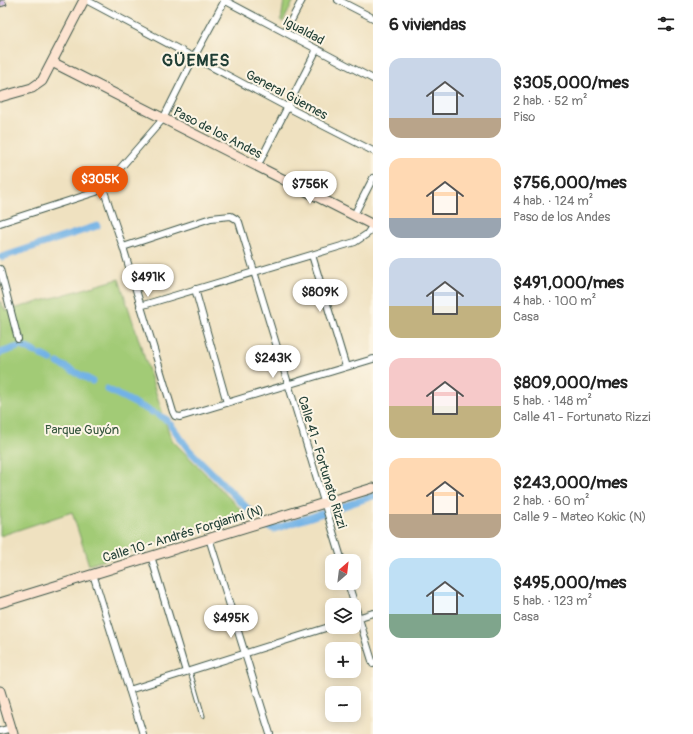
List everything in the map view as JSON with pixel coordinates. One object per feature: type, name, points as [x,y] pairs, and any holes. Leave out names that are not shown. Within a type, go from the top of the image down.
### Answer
[{"type":"street","name":"General Güemes","points":[[85,0],[373,151]]},
{"type":"street","points":[[0,97],[37,85],[44,78],[85,0]]},
{"type":"street","points":[[0,223],[96,192],[103,188],[163,119],[224,0]]},
{"type":"street","name":"Igualdad","points":[[224,0],[373,79]]},
{"type":"street","points":[[285,32],[302,0]]},
{"type":"street","points":[[338,0],[373,18]]},
{"type":"street","points":[[256,167],[317,49]]},
{"type":"street","name":"Paso de los Andes","points":[[52,62],[256,167],[373,225]]},
{"type":"street","points":[[354,215],[373,178]]},
{"type":"street","points":[[103,188],[123,247],[175,416],[180,417],[373,359]]},
{"type":"street","name":"Calle 41 - Fortunato Rizzi","points":[[123,247],[211,218],[227,215],[236,218],[239,222],[340,554]]},
{"type":"street","points":[[140,306],[362,238],[367,234],[373,225]]},
{"type":"street","points":[[312,254],[346,367]]},
{"type":"street","points":[[0,269],[18,340]]},
{"type":"street","points":[[195,289],[227,403]]},
{"type":"street","name":"Calle 10 - Andrés Forgiarini (N)","points":[[0,603],[373,488]]},
{"type":"street","points":[[209,538],[270,734]]},
{"type":"street","points":[[150,556],[188,672]]},
{"type":"street","points":[[94,574],[143,734]]},
{"type":"street","points":[[361,617],[373,613]]},
{"type":"street","points":[[130,690],[325,628]]},
{"type":"street","points":[[361,632],[373,664]]},
{"type":"street","points":[[0,690],[12,731],[0,731]]},
{"type":"lane","points":[[188,672],[204,716]]},
{"type":"green space","points":[[284,0],[294,0],[283,22],[281,21]]},
{"type":"green space","name":"Parque Guyón","points":[[119,279],[171,439],[245,514],[89,565],[72,512],[0,536],[0,301],[6,311]]},
{"type":"building","points":[[0,0],[5,0],[7,5],[0,7]]},
{"type":"waterway","points":[[2,257],[97,226]]},
{"type":"waterway","points":[[0,353],[18,347]]},
{"type":"waterway","points":[[24,347],[35,352]]},
{"type":"waterway","points":[[41,355],[51,360]]},
{"type":"waterway","points":[[58,363],[92,381]]},
{"type":"waterway","points":[[107,389],[152,412]]},
{"type":"waterway","points":[[158,415],[167,420]]},
{"type":"waterway","points":[[171,425],[189,450],[252,513]]},
{"type":"waterway","points":[[332,510],[373,496]]},
{"type":"waterway","points":[[265,525],[274,529],[323,513]]},
{"type":"district","name":"GÜEMES","points":[[196,60]]}]
